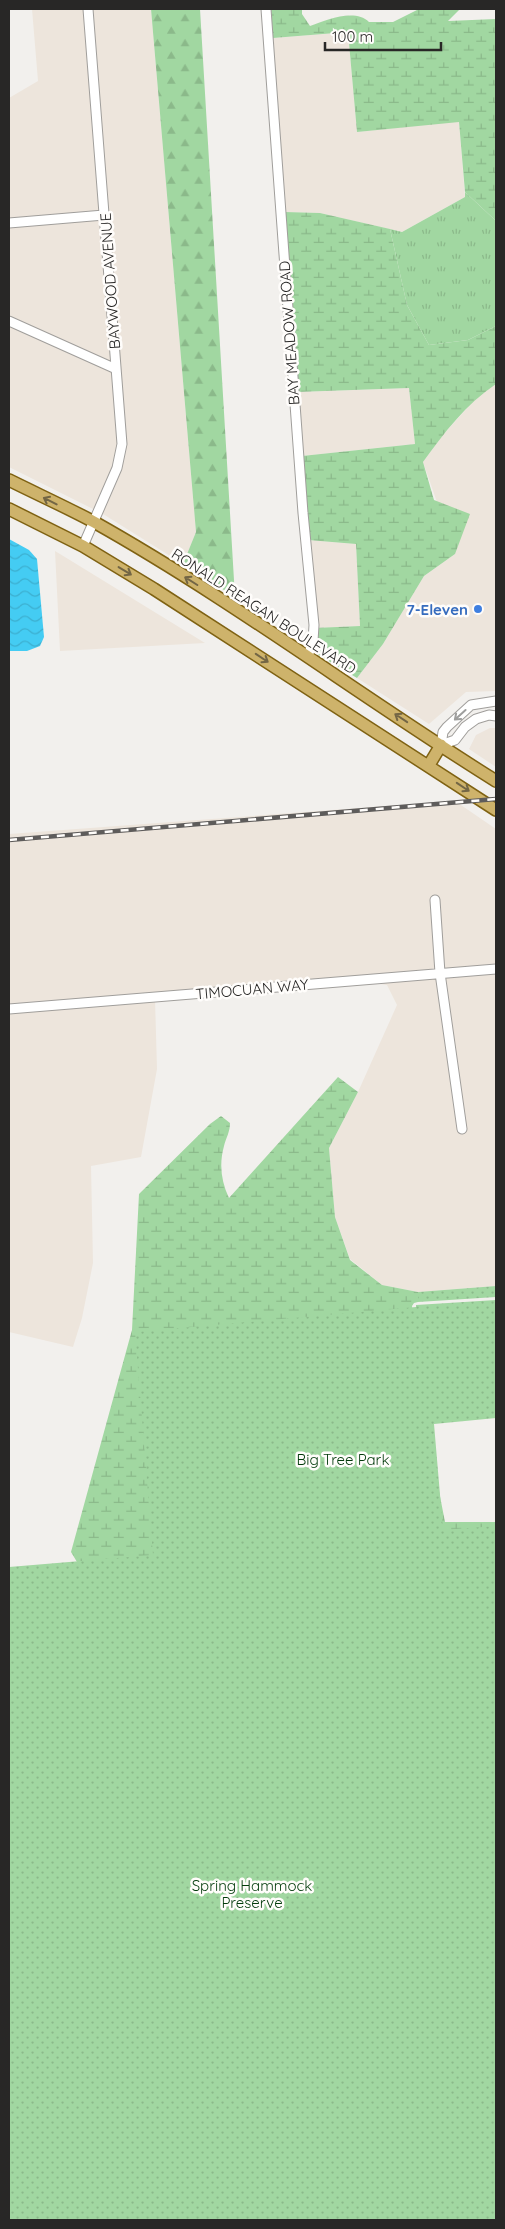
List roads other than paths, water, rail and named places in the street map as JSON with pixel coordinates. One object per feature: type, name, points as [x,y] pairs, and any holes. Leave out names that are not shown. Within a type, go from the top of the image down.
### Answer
[{"type":"main road","name":"RONALD REAGAN BOULEVARD","points":[[9,480],[93,522],[308,656],[496,781]]},
{"type":"main road","points":[[9,509],[83,546],[213,626],[496,810]]},
{"type":"main road","points":[[429,765],[441,745]]},
{"type":"street","name":"BAYWOOD AVENUE","points":[[83,546],[117,468],[122,444],[88,9]]},
{"type":"street","name":"BAY MEADOW ROAD","points":[[266,9],[303,513],[314,625],[313,641],[308,656]]},
{"type":"street","points":[[9,223],[104,215]]},
{"type":"street","points":[[9,321],[116,369]]},
{"type":"street","points":[[496,701],[471,705],[443,732],[441,745],[456,740],[465,727],[476,719],[488,715],[496,716]]},
{"type":"street","points":[[435,900],[440,973],[462,1129]]},
{"type":"street","name":"TIMOCUAN WAY","points":[[9,1009],[496,969]]},
{"type":"water","points":[[9,539],[29,550],[37,559],[44,637],[40,646],[27,651],[9,651]]},
{"type":"railway","points":[[9,840],[496,799]]},
{"type":"place","name":"7-Eleven","points":[[478,609]]},
{"type":"park label","name":"Big Tree Park","points":[[343,1459]]},
{"type":"park label","name":"Spring Hammock Preserve","points":[[252,1894]]}]
